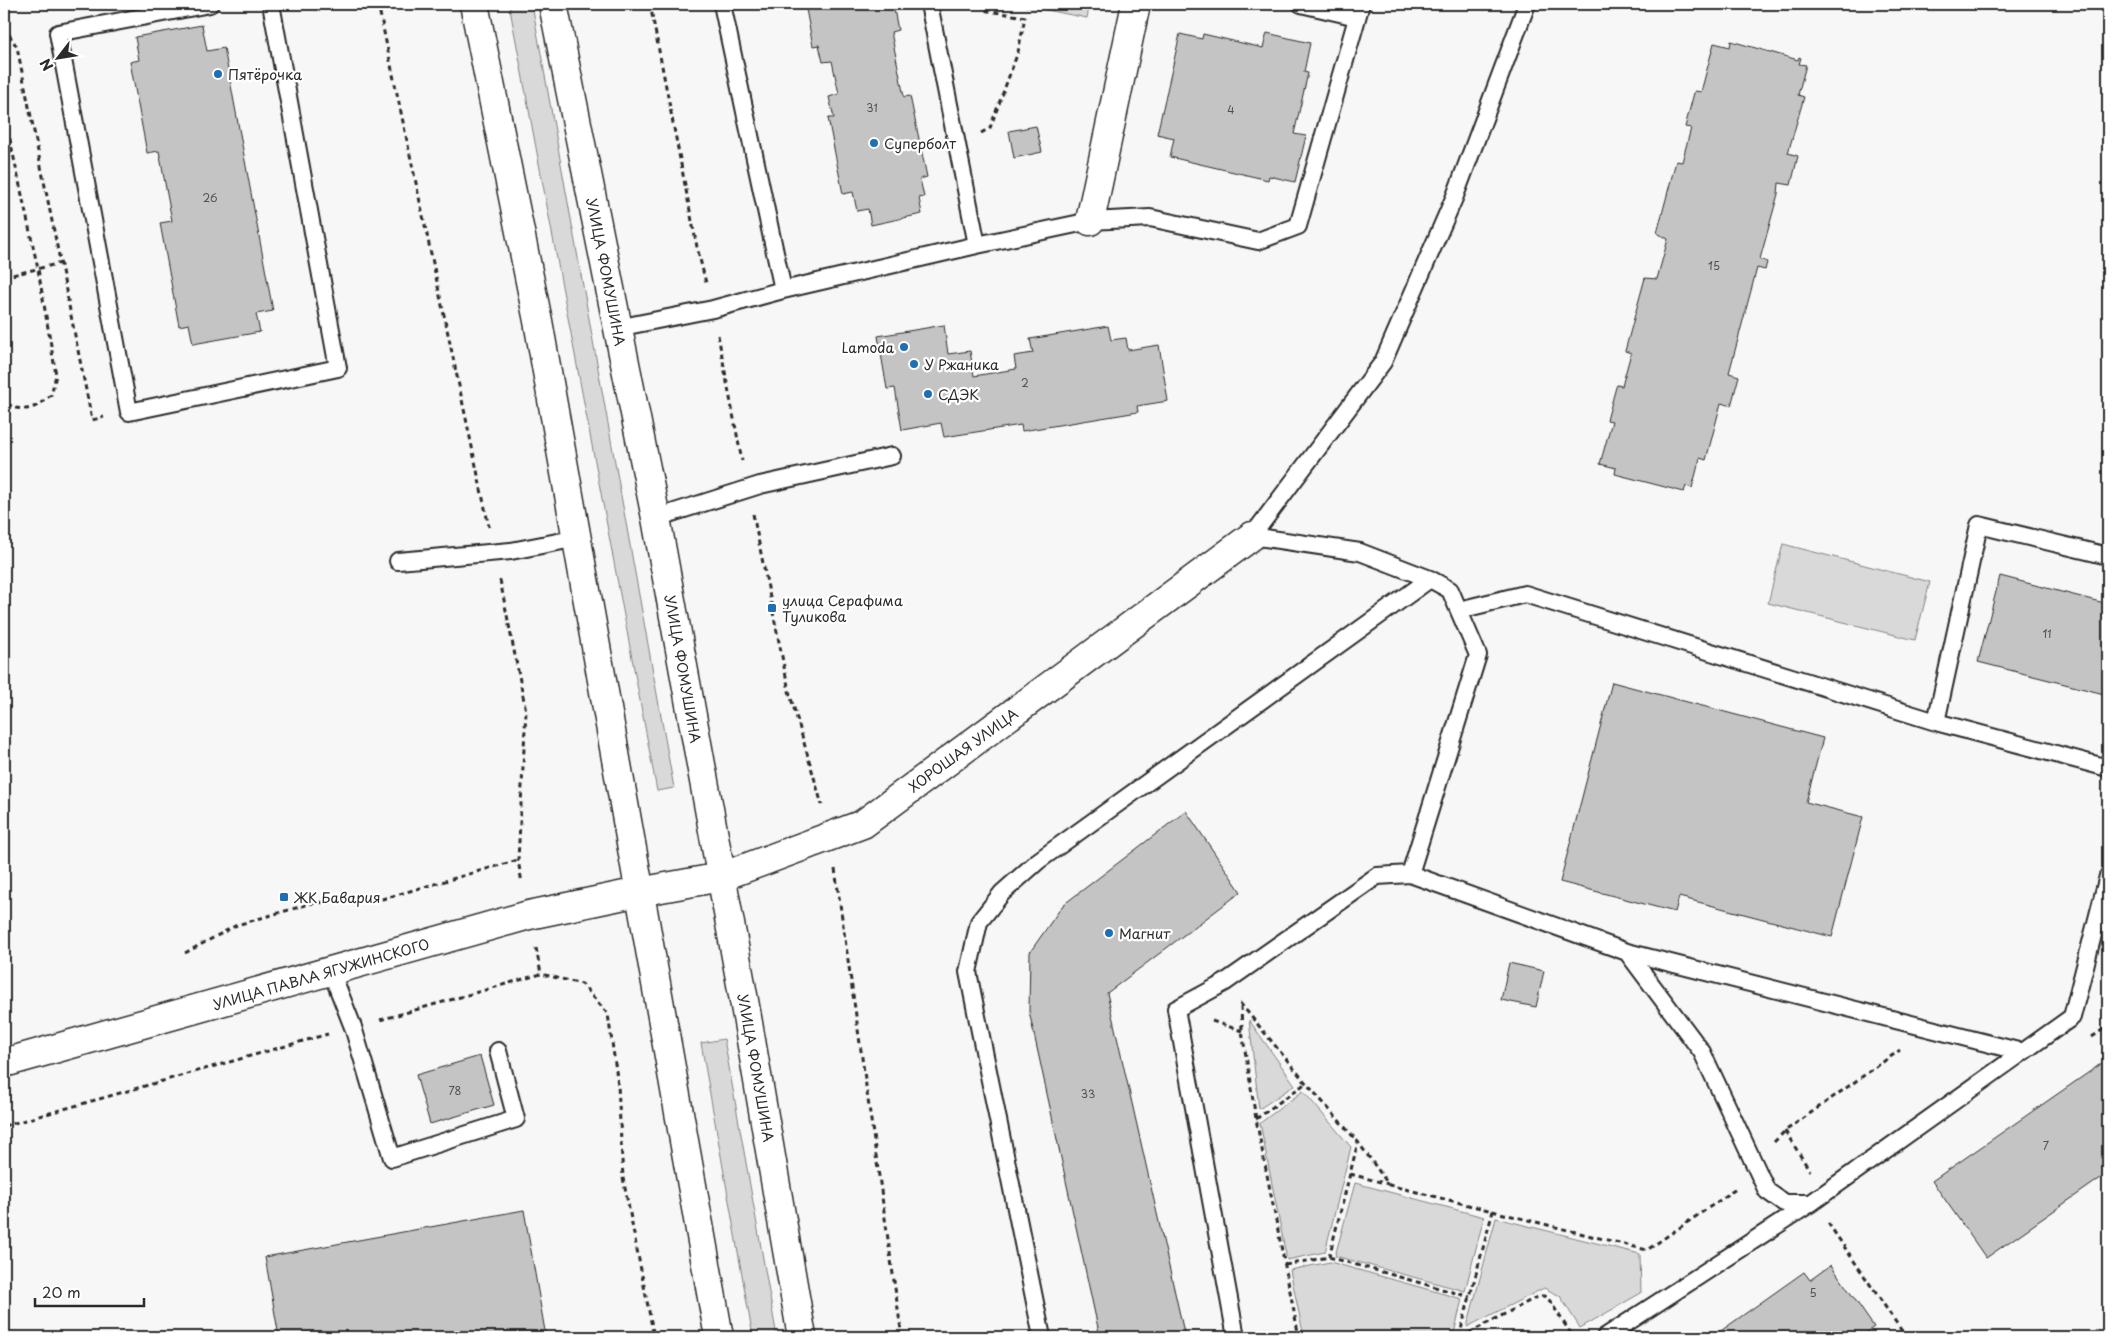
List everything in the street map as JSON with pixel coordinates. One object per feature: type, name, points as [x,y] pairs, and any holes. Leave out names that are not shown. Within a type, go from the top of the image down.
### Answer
[{"type":"main road","points":[[474,4],[538,321],[578,538],[719,1337]]},
{"type":"main road","name":"УЛИЦА ФОМУШИНА","points":[[553,4],[656,518],[748,1017],[802,1337]]},
{"type":"main road","points":[[1090,221],[1136,4]]},
{"type":"main road","name":"ХОРОШАЯ УЛИЦА","points":[[639,892],[721,877],[863,824],[1252,536]]},
{"type":"main road","name":"УЛИЦА ПАВЛА ЯГУЖИНСКОГО","points":[[4,1063],[529,915],[639,892]]},
{"type":"lane","points":[[210,4],[58,33],[129,412],[338,368],[271,4]]},
{"type":"lane","points":[[722,4],[783,290]]},
{"type":"lane","points":[[929,4],[956,145],[978,245]]},
{"type":"lane","points":[[617,328],[713,309],[783,290],[1090,221],[1150,218],[1258,241],[1298,226],[1359,10],[1300,4]]},
{"type":"lane","points":[[1410,874],[1478,655],[1450,590],[1430,579],[1360,552],[1252,536],[1383,362],[1455,196],[1527,4]]},
{"type":"lane","points":[[656,518],[747,488],[892,456]]},
{"type":"lane","points":[[1936,722],[1979,525],[2108,556]]},
{"type":"lane","points":[[398,561],[495,552],[578,538]]},
{"type":"lane","points":[[1042,1337],[968,972],[980,922],[1002,893],[1038,861],[1430,579]]},
{"type":"lane","points":[[1459,610],[1526,594],[1936,722],[2108,768]]},
{"type":"lane","points":[[1236,1337],[1176,1009],[1224,983],[1377,876],[1410,874],[1627,952],[2022,1052]]},
{"type":"lane","points":[[1606,1337],[1818,1198],[2072,1017],[2108,876]]},
{"type":"lane","points":[[1627,952],[1702,1052],[1767,1191],[1784,1203],[1818,1198]]},
{"type":"lane","points":[[331,971],[353,1027],[392,1158],[516,1119],[498,1051]]},
{"type":"path","points":[[378,4],[495,552],[526,711],[518,860],[541,974]]},
{"type":"path","points":[[650,4],[697,247],[713,309],[747,488],[789,691],[831,837],[902,1337]]},
{"type":"path","points":[[956,145],[990,128],[1020,43],[1025,17],[983,10],[985,4]]},
{"type":"path","points":[[4,27],[17,47],[92,420],[129,412]]},
{"type":"path","points":[[4,112],[38,269],[56,375],[51,395],[37,406],[27,409],[14,408],[4,402]]},
{"type":"path","points":[[4,277],[61,263]]},
{"type":"path","points":[[185,953],[237,925],[313,903],[382,899],[518,860]]},
{"type":"path","points":[[4,1126],[541,974],[582,984],[608,1014],[618,1085],[622,1178],[654,1337]]},
{"type":"path","points":[[1224,983],[1306,1083],[1358,1142],[1389,1185]]},
{"type":"path","points":[[1241,1004],[1242,1031],[1256,1118],[1299,1337]]},
{"type":"path","points":[[1350,1174],[1647,1250],[1747,1181],[1756,1171],[1769,1147],[1785,1131],[1930,1030]]},
{"type":"path","points":[[1256,1118],[1306,1083]]},
{"type":"path","points":[[1785,1131],[1818,1198],[1827,1222],[1906,1337]]},
{"type":"path","points":[[1329,1257],[1358,1142]]},
{"type":"path","points":[[1460,1337],[1493,1211]]},
{"type":"path","points":[[1285,1264],[1329,1257],[1470,1296]]},
{"type":"path","points":[[1460,1337],[1539,1296],[1544,1296],[1550,1301],[1573,1337]]},
{"type":"shaded area","points":[[509,4],[532,4],[674,788],[657,791]]},
{"type":"shaded area","points":[[1016,4],[1090,4],[1087,18]]},
{"type":"shaded area","points":[[1783,544],[1930,582],[1915,640],[1768,603]]},
{"type":"shaded area","points":[[1249,1020],[1295,1085],[1259,1109]]},
{"type":"shaded area","points":[[724,1039],[777,1337],[753,1337],[701,1043]]},
{"type":"shaded area","points":[[1303,1091],[1351,1147],[1325,1252],[1287,1260],[1260,1123]]},
{"type":"shaded area","points":[[1355,1183],[1484,1217],[1465,1291],[1335,1256]]},
{"type":"shaded area","points":[[1496,1218],[1640,1254],[1641,1293],[1580,1328],[1560,1296],[1544,1288],[1467,1327]]},
{"type":"shaded area","points":[[1330,1262],[1462,1299],[1454,1334],[1438,1337],[1304,1337],[1290,1270]]},
{"type":"building","points":[[805,4],[893,4],[898,30],[891,32],[904,97],[910,96],[927,177],[920,179],[924,197],[919,198],[922,214],[871,225],[868,209],[857,211],[853,192],[843,194],[828,118],[834,118],[829,97],[839,94],[832,61],[823,62],[819,45],[813,46]]},
{"type":"building","points":[[202,25],[207,51],[224,48],[273,311],[256,314],[260,332],[193,344],[189,324],[179,326],[160,223],[172,221],[159,151],[147,153],[130,62],[139,60],[135,37]]},
{"type":"building","points":[[1267,33],[1310,43],[1304,72],[1308,73],[1294,134],[1306,136],[1295,182],[1269,176],[1268,180],[1170,157],[1174,138],[1157,134],[1180,34],[1202,39],[1203,34],[1263,48]]},
{"type":"building","points":[[1731,41],[1798,60],[1799,57],[1801,58],[1799,64],[1806,65],[1798,95],[1804,97],[1788,153],[1798,156],[1791,185],[1779,183],[1778,194],[1760,259],[1767,262],[1765,270],[1757,268],[1729,373],[1739,376],[1731,406],[1721,403],[1706,460],[1700,458],[1692,488],[1686,486],[1684,492],[1615,474],[1616,468],[1600,464],[1612,421],[1607,420],[1616,387],[1617,385],[1622,386],[1631,353],[1625,351],[1645,278],[1657,279],[1668,239],[1657,233],[1676,161],[1682,162],[1691,128],[1685,127],[1694,93],[1695,91],[1701,92],[1714,43],[1730,47]]},
{"type":"building","points":[[1036,126],[1042,152],[1014,158],[1009,131]]},
{"type":"building","points":[[944,325],[948,354],[970,351],[974,376],[1016,369],[1014,356],[1033,353],[1030,339],[1108,326],[1111,340],[1126,338],[1128,350],[1159,345],[1168,401],[1137,406],[1138,412],[1022,431],[1021,425],[944,437],[941,423],[902,430],[895,388],[887,389],[878,336]]},
{"type":"building","points":[[2000,576],[2108,604],[2108,695],[1978,662]]},
{"type":"building","points":[[1612,682],[1823,738],[1806,802],[1863,817],[1832,937],[1679,897],[1675,912],[1560,882]]},
{"type":"building","points":[[1186,811],[1241,892],[1107,993],[1185,1337],[1100,1337],[1029,1011],[1030,952],[1063,905]]},
{"type":"building","points":[[1509,963],[1544,971],[1536,1007],[1501,1000]]},
{"type":"building","points":[[480,1056],[494,1105],[430,1124],[416,1075]]},
{"type":"building","points":[[2108,1059],[2108,1173],[1986,1258],[1932,1181]]},
{"type":"building","points":[[524,1210],[546,1337],[279,1337],[265,1257]]},
{"type":"building","points":[[1831,1265],[1874,1327],[1859,1337],[1716,1337],[1715,1335],[1804,1272],[1810,1280]]},
{"type":"place","name":"Пятёрочка","points":[[218,74]]},
{"type":"place","name":"Суперболт","points":[[874,143]]},
{"type":"place","name":"Lamoda","points":[[904,347]]},
{"type":"place","name":"У Ржаника","points":[[914,364]]},
{"type":"place","name":"СДЭК","points":[[928,394]]},
{"type":"place","name":"улица Серафима Туликова","points":[[772,608]]},
{"type":"place","name":"ЖК Бавария","points":[[284,897]]},
{"type":"place","name":"Магнит","points":[[1109,933]]}]
